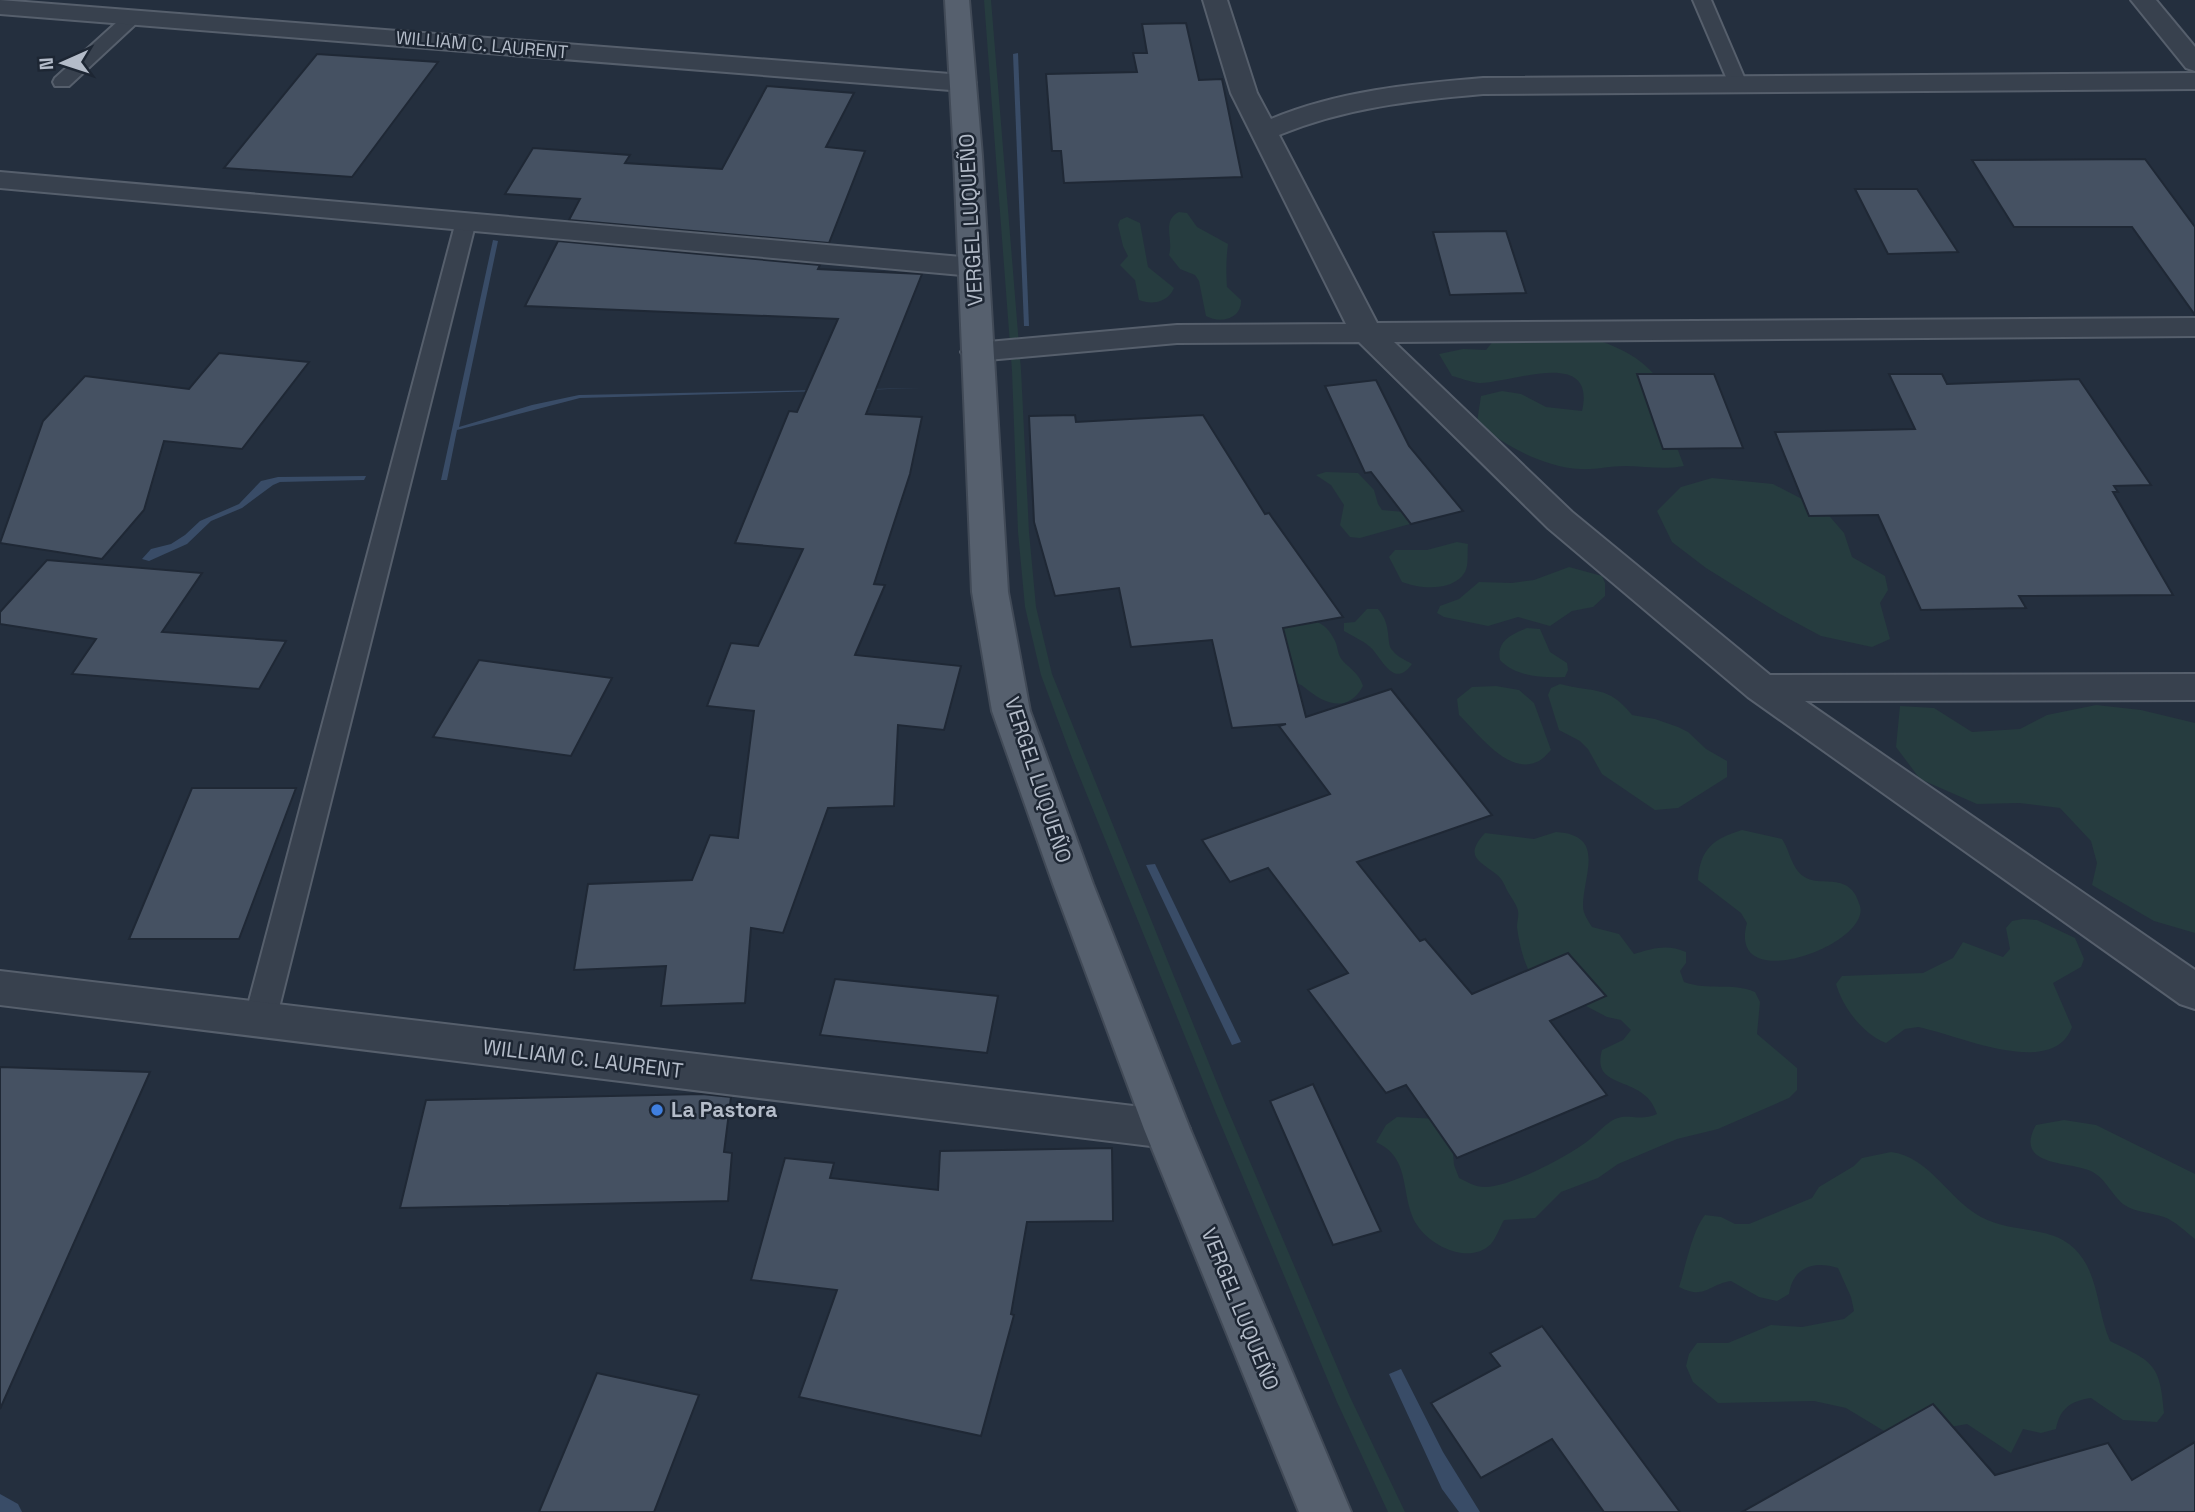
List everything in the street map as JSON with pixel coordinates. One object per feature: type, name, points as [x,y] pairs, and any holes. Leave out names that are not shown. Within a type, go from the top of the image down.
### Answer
[{"type":"main road","name":"VERGEL LUQUEÑO","points":[[957,0],[990,592],[1011,711],[1073,884],[1167,1129],[1325,1512]]},
{"type":"street","points":[[1215,0],[1244,93],[1366,332],[1560,520],[1761,688],[2195,992]]},
{"type":"street","points":[[2143,0],[2195,63]]},
{"type":"street","name":"WILLIAM C. LAURENT","points":[[0,7],[963,83]]},
{"type":"street","points":[[1265,131],[1322,108],[1433,90],[1483,86],[2195,80]]},
{"type":"street","points":[[3,186],[466,221],[973,267]]},
{"type":"street","points":[[977,352],[1177,334],[2195,327]]},
{"type":"street","points":[[1761,688],[2195,687]]},
{"type":"street","name":"WILLIAM C. LAURENT","points":[[0,988],[1167,1129]]},
{"type":"lane","points":[[1702,0],[1738,84]]},
{"type":"lane","points":[[62,82],[133,18]]},
{"type":"lane","points":[[260,1020],[466,221]]},
{"type":"green space","points":[[984,0],[991,0],[1021,370],[1029,532],[1036,607],[1052,674],[1227,1108],[1350,1397],[1405,1512],[1388,1512],[1337,1402],[1216,1113],[1041,675],[1025,607],[1018,532],[1012,371]]},
{"type":"green space","points":[[1179,212],[1187,213],[1197,227],[1228,244],[1227,287],[1241,300],[1234,316],[1218,320],[1206,316],[1199,281],[1195,275],[1180,269],[1169,255],[1169,225]]},
{"type":"green space","points":[[1127,217],[1140,223],[1148,267],[1174,288],[1163,300],[1139,300],[1135,280],[1120,265],[1128,256],[1118,225],[1120,220]]},
{"type":"green space","points":[[1586,336],[1631,355],[1658,378],[1665,389],[1653,422],[1676,445],[1684,466],[1580,469],[1553,464],[1525,454],[1477,422],[1481,396],[1502,391],[1521,394],[1546,407],[1582,411],[1583,391],[1576,379],[1564,374],[1547,373],[1479,383],[1452,376],[1439,354],[1463,349],[1486,350],[1494,340]]},
{"type":"green space","points":[[1326,472],[1358,473],[1374,490],[1382,510],[1404,512],[1417,522],[1360,538],[1350,537],[1340,525],[1344,505],[1331,485],[1316,475]]},
{"type":"green space","points":[[1712,478],[1773,484],[1825,511],[1844,533],[1852,557],[1885,576],[1888,590],[1880,603],[1890,639],[1872,647],[1821,636],[1706,568],[1672,542],[1657,511],[1681,487]]},
{"type":"green space","points":[[1457,542],[1468,544],[1466,569],[1460,578],[1445,586],[1427,587],[1402,582],[1389,557],[1395,550],[1427,550]]},
{"type":"green space","points":[[1569,567],[1602,576],[1605,596],[1593,607],[1572,611],[1550,626],[1518,617],[1488,626],[1444,617],[1437,613],[1440,606],[1459,599],[1479,582],[1512,583],[1534,580]]},
{"type":"green space","points":[[1367,609],[1378,609],[1383,615],[1391,648],[1412,664],[1405,671],[1393,673],[1374,650],[1344,631],[1344,623],[1355,622]]},
{"type":"green space","points":[[1280,617],[1318,622],[1329,631],[1340,658],[1357,674],[1363,686],[1357,695],[1350,701],[1335,703],[1319,698],[1294,681]]},
{"type":"green space","points":[[1527,628],[1540,629],[1550,652],[1567,663],[1565,677],[1539,677],[1522,673],[1506,666],[1500,660],[1500,648],[1506,639]]},
{"type":"green space","points":[[1560,684],[1608,694],[1632,715],[1655,719],[1688,732],[1706,749],[1727,761],[1727,777],[1678,808],[1655,810],[1602,774],[1588,749],[1580,741],[1559,730],[1548,695],[1551,688]]},
{"type":"green space","points":[[1496,686],[1519,690],[1534,703],[1551,750],[1539,761],[1517,763],[1506,758],[1485,742],[1459,715],[1457,699],[1472,687]]},
{"type":"green space","points":[[2096,705],[2141,710],[2195,723],[2195,933],[2154,921],[2092,885],[2097,863],[2091,841],[2060,808],[2019,803],[1977,804],[1920,779],[1896,747],[1900,706],[1934,708],[1972,732],[2020,729],[2047,715]]},
{"type":"green space","points":[[1742,830],[1782,839],[1796,868],[1810,880],[1834,882],[1849,888],[1860,906],[1857,921],[1844,936],[1824,948],[1800,957],[1776,961],[1757,957],[1746,945],[1747,923],[1741,913],[1698,880],[1702,860],[1710,847],[1723,837]]},
{"type":"green space","points":[[1556,832],[1582,840],[1587,849],[1589,859],[1583,906],[1592,927],[1619,934],[1634,954],[1660,948],[1686,952],[1686,963],[1680,971],[1684,982],[1702,986],[1738,987],[1755,992],[1760,1002],[1757,1034],[1797,1068],[1797,1090],[1789,1098],[1718,1129],[1677,1139],[1618,1164],[1598,1178],[1561,1192],[1535,1218],[1504,1220],[1493,1242],[1482,1250],[1473,1253],[1451,1251],[1432,1240],[1417,1225],[1400,1168],[1388,1149],[1376,1142],[1386,1125],[1397,1117],[1440,1119],[1451,1128],[1454,1165],[1459,1178],[1485,1187],[1523,1177],[1554,1162],[1592,1138],[1615,1119],[1657,1114],[1651,1101],[1642,1093],[1611,1078],[1600,1063],[1602,1050],[1623,1040],[1631,1030],[1621,1020],[1607,1017],[1533,978],[1521,947],[1516,906],[1500,878],[1476,858],[1475,848],[1485,833],[1534,839]]},
{"type":"green space","points":[[2037,920],[2075,938],[2084,959],[2081,967],[2053,983],[2072,1027],[2061,1043],[2045,1050],[2002,1050],[1918,1027],[1905,1029],[1886,1043],[1862,1027],[1839,993],[1836,984],[1842,976],[1923,973],[1953,958],[1963,942],[2003,957],[2010,949],[2006,928],[2012,921]]},
{"type":"green space","points":[[2064,1120],[2096,1125],[2195,1174],[2195,1239],[2168,1219],[2123,1204],[2094,1172],[2046,1160],[2037,1155],[2032,1148],[2031,1138],[2036,1125]]},
{"type":"green space","points":[[1891,1152],[1905,1155],[1917,1162],[1981,1217],[1994,1223],[2049,1234],[2073,1247],[2083,1259],[2092,1278],[2110,1341],[2145,1360],[2156,1374],[2164,1413],[2157,1422],[2123,1420],[2091,1398],[2084,1399],[2064,1411],[2056,1429],[2041,1433],[2023,1429],[2011,1453],[1967,1424],[1894,1437],[1846,1408],[1814,1401],[1718,1403],[1693,1382],[1686,1366],[1689,1354],[1697,1343],[1728,1343],[1771,1325],[1802,1327],[1844,1319],[1854,1311],[1838,1268],[1829,1266],[1813,1266],[1800,1272],[1791,1285],[1789,1294],[1777,1301],[1759,1297],[1731,1281],[1701,1292],[1679,1287],[1693,1239],[1705,1215],[1721,1217],[1735,1224],[1749,1224],[1812,1198],[1819,1187],[1854,1166],[1862,1158]]},
{"type":"water","points":[[1018,53],[1029,326],[1024,326],[1013,54]]},
{"type":"water","points":[[493,240],[498,241],[459,427],[532,405],[579,395],[923,388],[580,398],[457,430],[447,480],[441,480]]},
{"type":"water","points":[[366,476],[364,480],[280,482],[242,508],[211,521],[187,544],[149,561],[142,559],[151,549],[171,544],[185,535],[200,521],[239,504],[261,481],[278,477]]},
{"type":"water","points":[[1155,864],[1241,1042],[1232,1045],[1146,865]]},
{"type":"water","points":[[1401,1369],[1443,1452],[1480,1512],[1459,1512],[1442,1489],[1389,1374]]},
{"type":"building","points":[[1186,23],[1199,80],[1222,79],[1242,177],[1064,183],[1061,151],[1052,151],[1046,74],[1137,72],[1133,53],[1147,53],[1142,24]]},
{"type":"building","points":[[317,54],[438,62],[352,177],[224,168]]},
{"type":"building","points":[[767,86],[854,93],[826,147],[865,151],[829,243],[569,220],[580,199],[505,194],[533,148],[630,155],[625,163],[722,169]]},
{"type":"building","points":[[2145,159],[2195,227],[2195,315],[2132,227],[2014,227],[1972,160]]},
{"type":"building","points":[[1855,189],[1917,189],[1958,252],[1888,254]]},
{"type":"building","points":[[1506,231],[1526,293],[1450,295],[1433,232]]},
{"type":"building","points":[[558,241],[820,265],[818,269],[922,274],[866,414],[922,417],[910,474],[874,584],[885,585],[855,655],[961,666],[944,730],[898,725],[894,806],[828,808],[783,933],[751,928],[745,1003],[661,1006],[666,966],[574,970],[588,884],[692,880],[710,835],[738,838],[754,711],[707,706],[731,643],[758,646],[803,549],[735,543],[789,411],[797,412],[838,319],[525,306]]},
{"type":"building","points":[[219,353],[309,362],[242,449],[164,441],[144,510],[102,559],[0,543],[43,421],[85,376],[189,389]]},
{"type":"building","points":[[1637,374],[1714,374],[1743,448],[1663,449]]},
{"type":"building","points":[[1889,374],[1942,374],[1947,384],[2079,379],[2151,485],[2114,486],[2118,492],[2113,492],[2173,595],[2019,596],[2026,608],[1921,610],[1878,515],[1809,516],[1775,432],[1915,429]]},
{"type":"building","points":[[1376,380],[1409,446],[1463,511],[1411,524],[1371,472],[1365,473],[1325,386]]},
{"type":"building","points":[[1075,415],[1076,422],[1203,415],[1265,514],[1269,513],[1343,617],[1283,628],[1306,717],[1391,689],[1492,815],[1357,862],[1420,941],[1425,939],[1472,994],[1568,953],[1606,996],[1550,1021],[1607,1095],[1457,1158],[1406,1085],[1386,1093],[1308,990],[1348,973],[1268,868],[1230,882],[1202,840],[1330,794],[1279,726],[1286,724],[1232,728],[1212,640],[1131,647],[1119,588],[1055,596],[1034,522],[1029,416]]},
{"type":"building","points":[[47,560],[202,573],[162,632],[286,641],[259,689],[72,674],[96,639],[0,624],[0,612]]},
{"type":"building","points":[[479,660],[612,678],[571,756],[433,737]]},
{"type":"building","points":[[192,788],[296,788],[239,939],[129,939]]},
{"type":"building","points":[[835,979],[998,996],[987,1053],[820,1035]]},
{"type":"building","points":[[0,1067],[150,1072],[0,1409]]},
{"type":"building","points":[[1313,1084],[1381,1231],[1333,1245],[1270,1101]]},
{"type":"building","points":[[702,1094],[731,1097],[724,1152],[732,1153],[728,1201],[400,1208],[426,1100]]},
{"type":"building","points":[[1112,1148],[1113,1221],[1027,1222],[1011,1314],[1014,1315],[981,1436],[799,1397],[837,1290],[751,1280],[785,1158],[834,1163],[830,1178],[938,1190],[940,1151]]},
{"type":"building","points":[[1542,1326],[1680,1512],[1604,1512],[1552,1439],[1481,1478],[1431,1403],[1500,1366],[1490,1353]]},
{"type":"building","points":[[597,1373],[699,1395],[654,1512],[539,1512]]},
{"type":"building","points":[[1933,1404],[1995,1475],[2108,1443],[2132,1480],[2195,1442],[2195,1512],[1742,1512]]},
{"type":"waterway","points":[[0,1505],[10,1512]]},
{"type":"place","name":"La Pastora","points":[[657,1110]]}]
